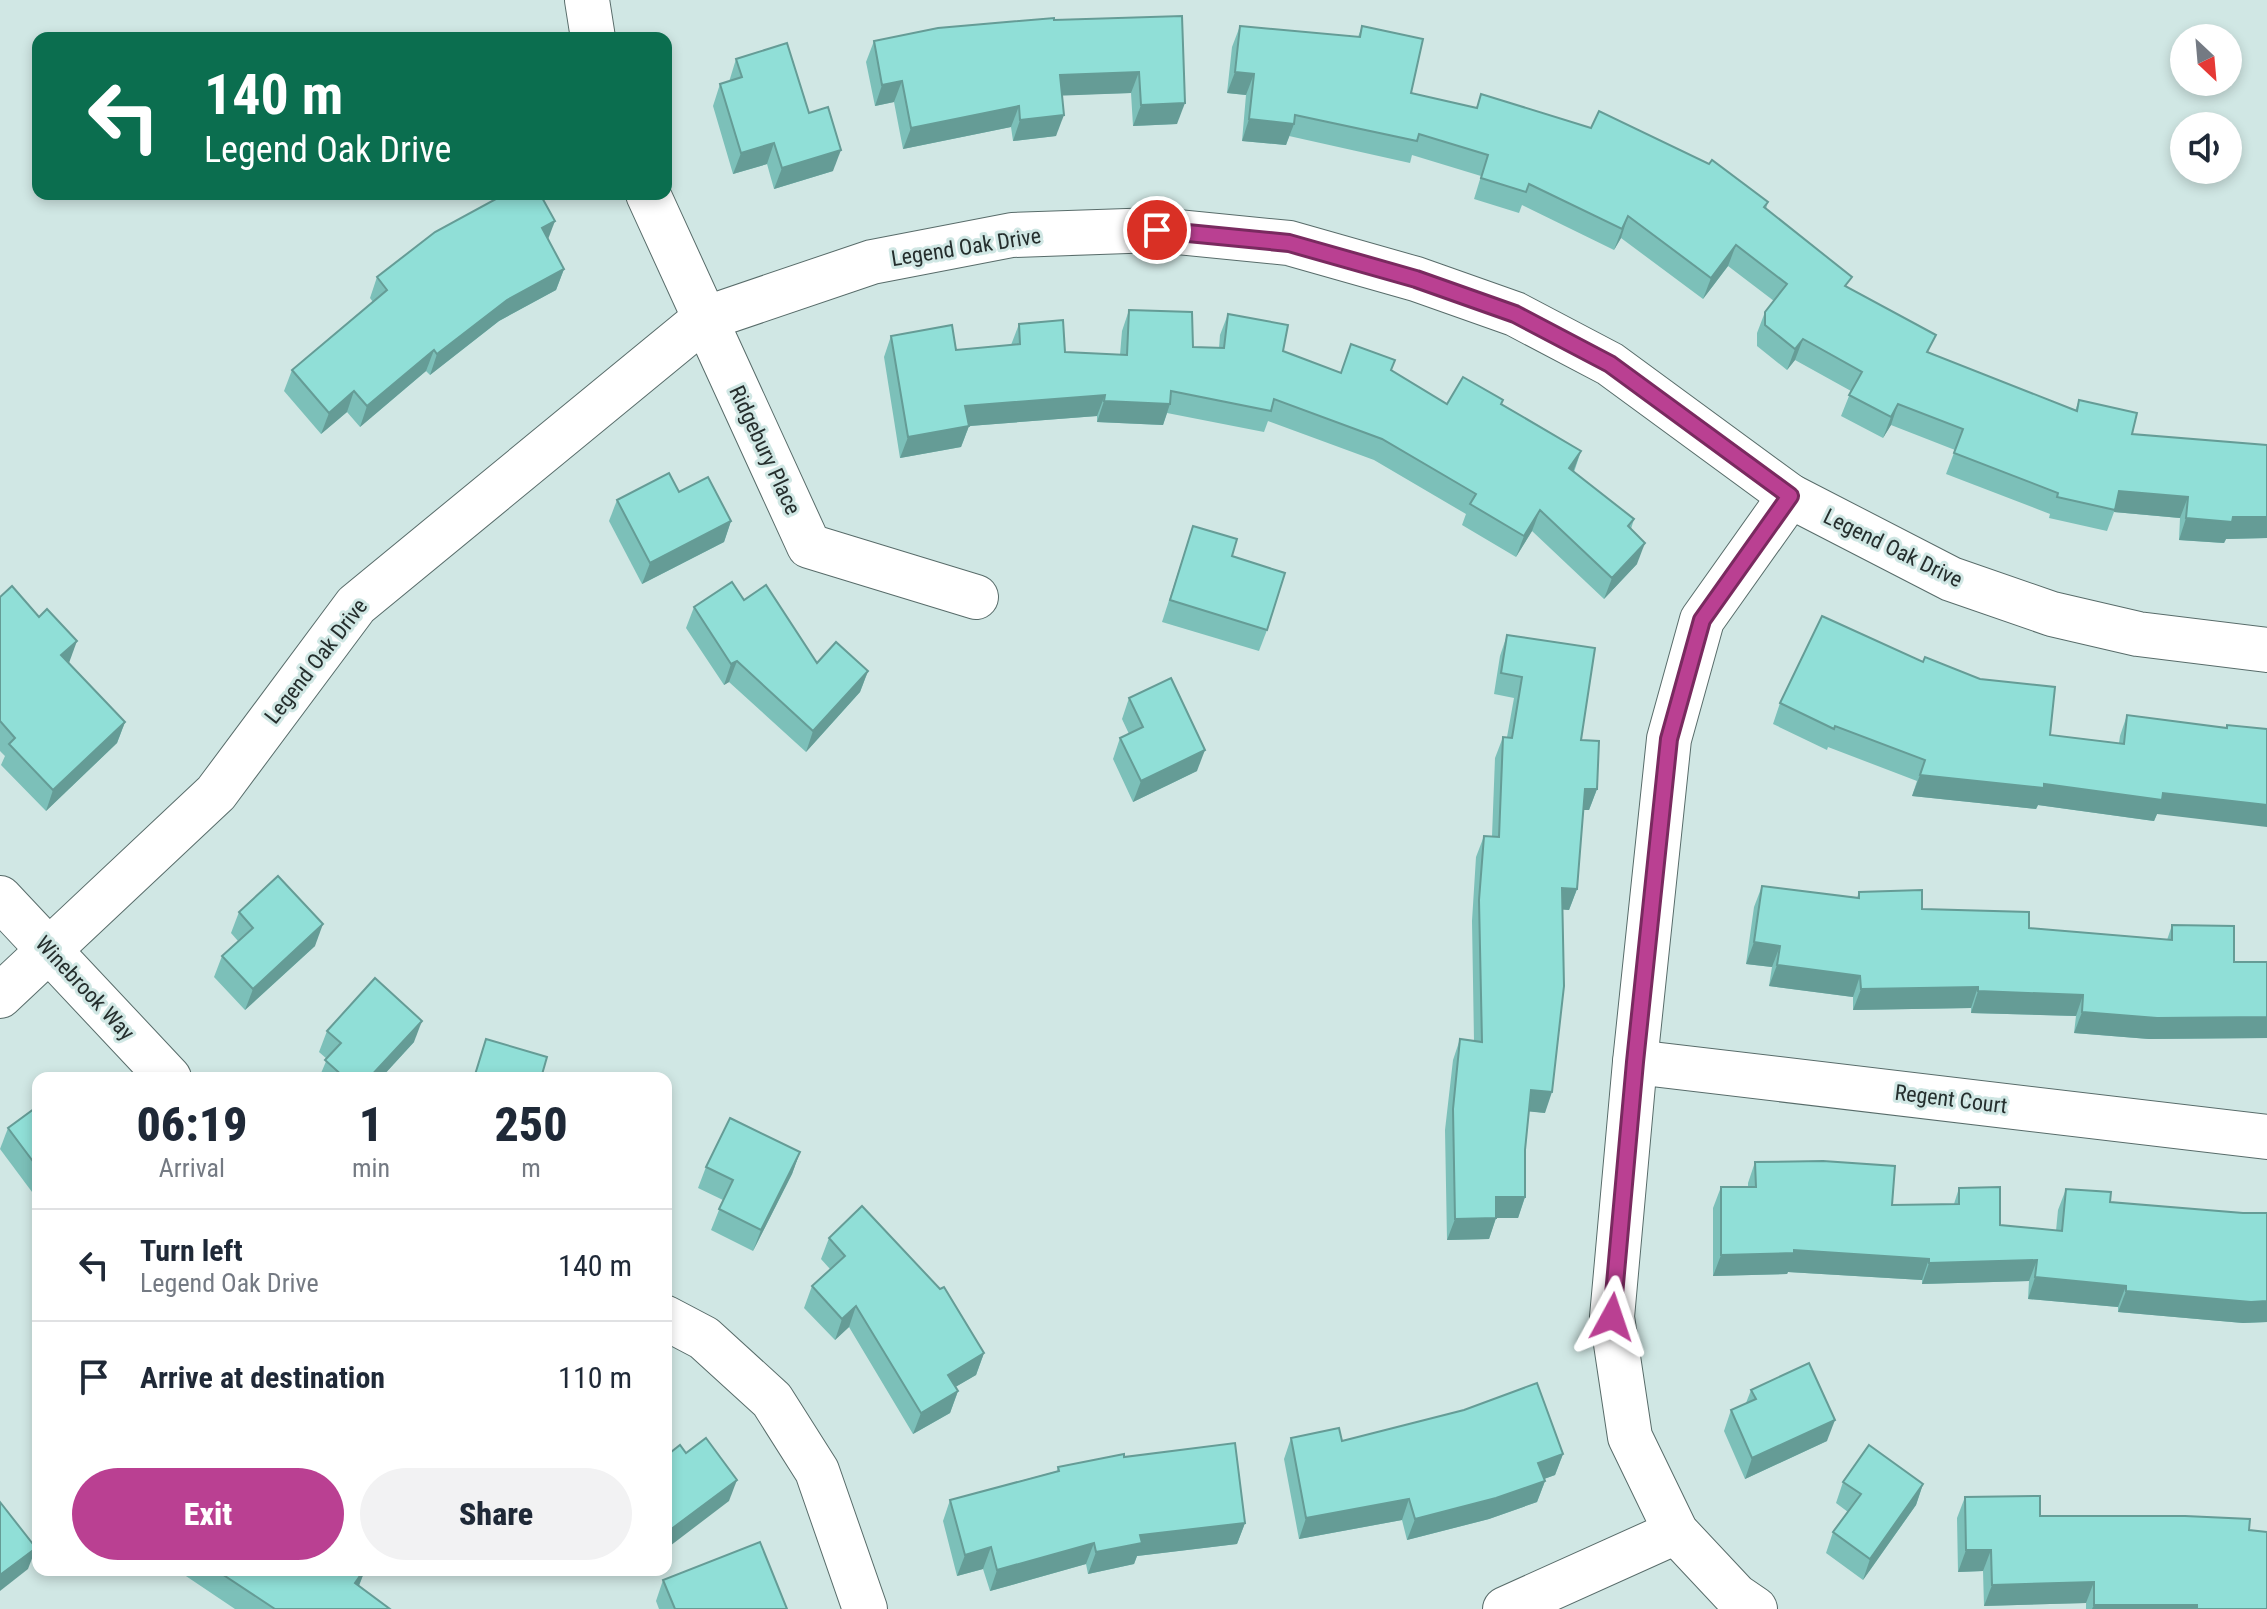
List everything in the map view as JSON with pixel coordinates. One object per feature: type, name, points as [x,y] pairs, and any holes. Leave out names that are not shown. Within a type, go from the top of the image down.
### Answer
[{"type":"street","points":[[587,0],[592,32]]},
{"type":"street","name":"Ridgebury Place","points":[[651,200],[809,546],[976,597]]},
{"type":"street","name":"Legend Oak Drive","points":[[0,996],[216,793],[356,605],[704,319],[872,262],[1012,235],[1157,230],[1289,243],[1416,279],[1515,314],[1610,364],[1790,496],[1951,579],[2052,614],[2138,634],[2267,650]]},
{"type":"street","points":[[1755,1609],[1736,1596],[1676,1532],[1630,1437],[1612,1317],[1669,739],[1702,620],[1790,496]]},
{"type":"street","name":"Winebrook Way","points":[[0,898],[163,1072]]},
{"type":"street","name":"Regent Court","points":[[1635,1062],[2267,1137]]},
{"type":"street","points":[[672,1321],[704,1338],[772,1400],[817,1471],[865,1609]]},
{"type":"street","points":[[1505,1609],[1676,1532]]},
{"type":"building","points":[[1182,16],[1185,103],[1141,105],[1139,72],[1060,75],[1064,115],[1020,120],[1019,106],[911,128],[902,81],[882,85],[874,41],[938,28],[1054,18]]},
{"type":"building","points":[[1240,26],[1360,37],[1362,26],[1423,39],[1411,93],[1477,108],[1481,94],[1591,128],[1599,111],[1709,164],[1712,160],[1768,202],[1764,207],[1852,277],[1845,286],[1936,335],[1927,352],[2077,411],[2079,400],[2137,413],[2132,434],[2267,445],[2267,517],[2233,517],[2232,522],[2186,518],[2188,497],[2119,491],[2115,510],[2057,497],[2058,493],[1954,453],[1963,429],[1898,404],[1891,417],[1849,395],[1862,372],[1803,339],[1795,349],[1765,325],[1765,312],[1787,284],[1736,245],[1711,278],[1628,216],[1622,229],[1529,184],[1526,192],[1481,178],[1488,155],[1419,134],[1417,141],[1295,115],[1294,124],[1249,119],[1254,74],[1235,72]]},
{"type":"building","points":[[787,43],[809,113],[828,107],[841,150],[782,168],[774,143],[741,153],[720,84],[742,77],[736,59]]},
{"type":"building","points":[[494,200],[543,200],[555,221],[542,228],[564,269],[507,300],[437,354],[434,350],[367,406],[354,391],[329,413],[292,370],[387,290],[377,277],[435,232]]},
{"type":"building","points":[[1129,310],[1192,312],[1193,347],[1224,348],[1228,314],[1288,325],[1283,351],[1341,373],[1351,344],[1395,360],[1391,370],[1447,404],[1463,377],[1503,400],[1501,404],[1581,451],[1569,468],[1634,519],[1628,526],[1645,543],[1612,578],[1540,510],[1524,536],[1470,504],[1476,494],[1382,439],[1274,399],[1271,411],[1171,391],[1170,404],[1104,401],[1105,395],[965,406],[969,426],[908,437],[891,336],[952,325],[956,350],[1020,344],[1019,324],[1063,320],[1065,352],[1127,355]]},
{"type":"building","points":[[669,473],[679,492],[708,477],[731,521],[650,563],[617,500]]},
{"type":"building","points":[[1193,526],[1237,539],[1232,556],[1285,573],[1267,630],[1170,600]]},
{"type":"building","points":[[732,582],[744,600],[766,585],[817,663],[836,642],[868,671],[813,731],[737,661],[731,664],[694,607]]},
{"type":"building","points":[[12,586],[39,617],[47,609],[77,641],[61,655],[125,722],[53,790],[9,744],[15,738],[0,721],[0,597]]},
{"type":"building","points":[[1822,616],[1923,662],[1925,657],[1980,679],[2055,687],[2050,735],[2124,744],[2127,715],[2227,728],[2227,725],[2267,729],[2267,805],[2163,793],[2162,800],[2044,784],[2044,788],[1920,775],[1925,760],[1835,726],[1834,729],[1780,703]]},
{"type":"building","points":[[1507,635],[1595,648],[1581,740],[1599,741],[1597,789],[1585,789],[1577,889],[1562,888],[1564,986],[1552,1092],[1531,1090],[1525,1150],[1525,1197],[1496,1197],[1496,1218],[1455,1219],[1453,1109],[1460,1039],[1482,1042],[1479,900],[1484,836],[1499,837],[1503,737],[1512,738],[1522,677],[1501,673]]},
{"type":"building","points":[[1171,678],[1205,750],[1141,781],[1120,738],[1143,727],[1129,698]]},
{"type":"building","points":[[278,876],[323,924],[253,989],[222,956],[253,928],[239,912]]},
{"type":"building","points":[[1762,886],[1859,898],[1859,892],[1922,890],[1922,909],[2029,912],[2029,928],[2172,940],[2172,925],[2234,926],[2234,962],[2267,962],[2267,1017],[2157,1018],[2082,1012],[2083,995],[1978,991],[1978,987],[1861,989],[1860,976],[1777,965],[1780,946],[1754,942]]},
{"type":"building","points":[[375,978],[422,1021],[375,1072],[338,1072],[325,1060],[341,1043],[327,1031]]},
{"type":"building","points":[[486,1039],[547,1057],[543,1072],[476,1072]]},
{"type":"building","points":[[32,1110],[32,1160],[8,1128]]},
{"type":"building","points":[[730,1118],[800,1152],[761,1230],[719,1209],[733,1180],[706,1167]]},
{"type":"building","points":[[1823,1161],[1895,1166],[1892,1205],[1959,1204],[1959,1188],[2000,1187],[2000,1225],[2062,1231],[2066,1189],[2111,1192],[2110,1202],[2267,1213],[2267,1301],[2126,1291],[2126,1286],[2035,1277],[2037,1260],[1929,1263],[1929,1259],[1794,1250],[1794,1253],[1721,1255],[1721,1187],[1756,1187],[1755,1162]]},
{"type":"building","points":[[862,1206],[940,1289],[944,1287],[984,1353],[948,1375],[958,1391],[921,1413],[856,1306],[842,1319],[812,1286],[845,1256],[829,1238]]},
{"type":"building","points":[[1809,1363],[1835,1420],[1752,1458],[1731,1410],[1756,1399],[1751,1390]]},
{"type":"building","points":[[1537,1383],[1563,1454],[1538,1463],[1545,1481],[1496,1498],[1415,1519],[1409,1499],[1306,1518],[1291,1438],[1339,1428],[1342,1441],[1464,1410]]},
{"type":"building","points":[[706,1438],[737,1480],[672,1529],[672,1451],[680,1445],[686,1453]]},
{"type":"building","points":[[1235,1443],[1245,1523],[1140,1535],[1142,1543],[1096,1552],[1094,1543],[997,1570],[991,1547],[965,1555],[950,1500],[1059,1471],[1058,1467],[1124,1454],[1124,1457]]},
{"type":"building","points":[[1869,1445],[1923,1484],[1870,1559],[1833,1532],[1861,1494],[1843,1482]]},
{"type":"building","points":[[2040,1496],[2040,1516],[2250,1519],[2249,1530],[2267,1532],[2267,1609],[2094,1605],[2094,1582],[1992,1585],[1991,1550],[1966,1550],[1965,1497]]},
{"type":"building","points":[[0,1502],[32,1543],[32,1551],[0,1575]]},
{"type":"building","points":[[760,1542],[787,1609],[675,1609],[663,1580]]},
{"type":"building","points":[[225,1576],[360,1576],[355,1583],[390,1609],[275,1609]]},
{"type":"route","points":[[1157,230],[1289,243],[1416,279],[1515,314],[1610,364],[1790,496],[1702,620],[1669,739],[1612,1317]]}]
